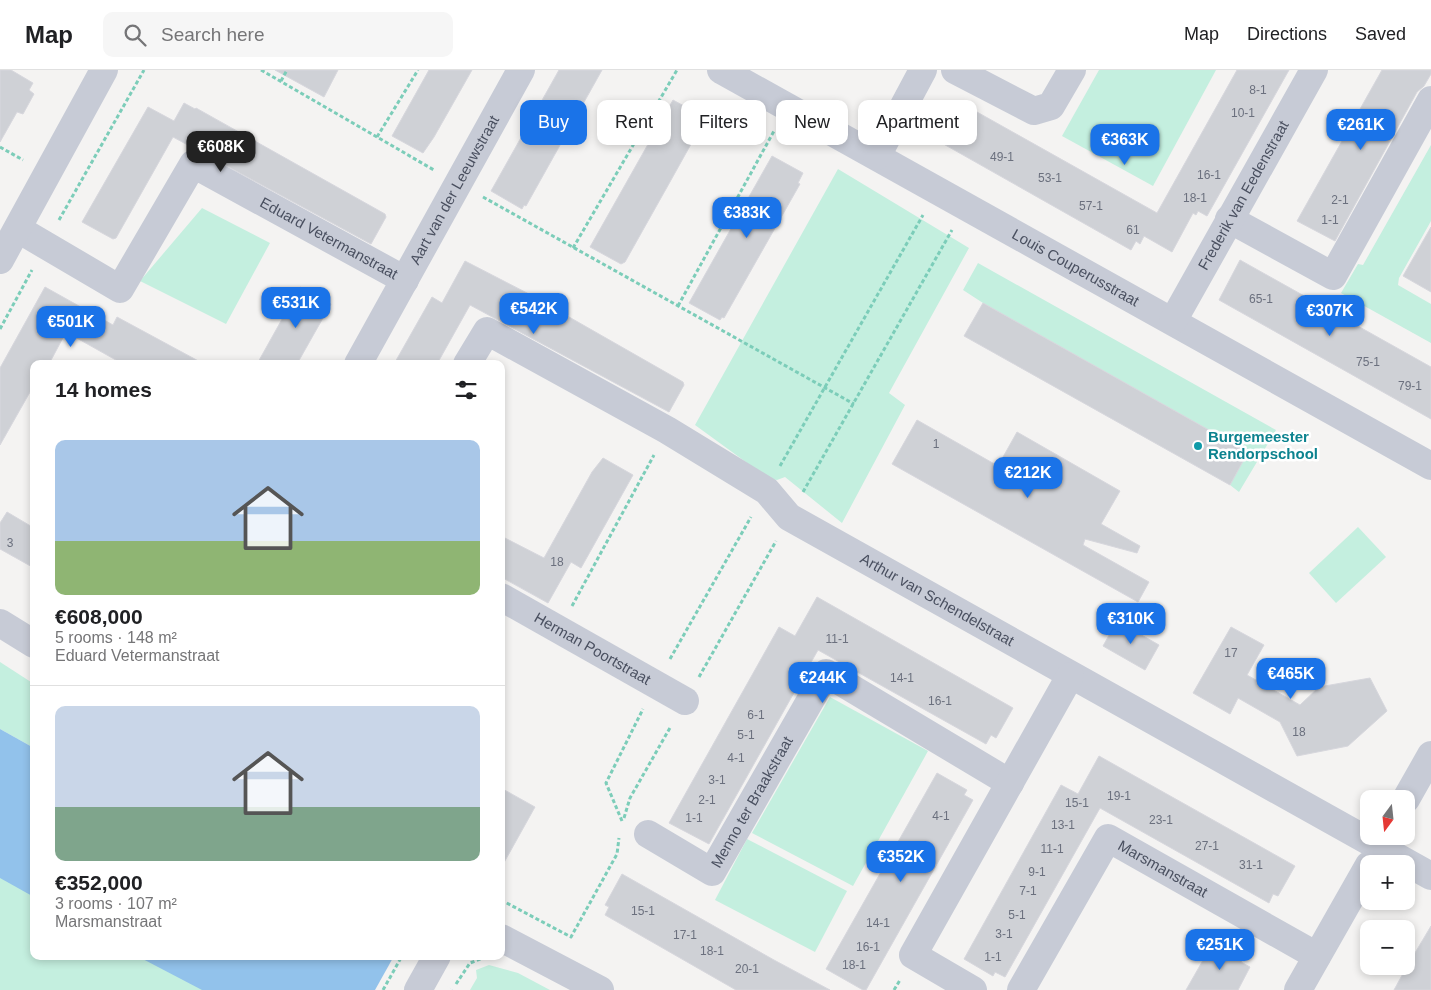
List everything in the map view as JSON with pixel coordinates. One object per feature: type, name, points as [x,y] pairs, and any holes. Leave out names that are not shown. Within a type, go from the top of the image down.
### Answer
[{"type":"street","points":[[0,260],[104,70]]},
{"type":"street","name":"Aart van der Leeuwstraat","points":[[360,360],[521,70]]},
{"type":"street","name":"Louis Couperusstraat","points":[[721,70],[776,100]]},
{"type":"street","points":[[877,156],[923,70]]},
{"type":"street","points":[[955,70],[1034,111],[1051,106],[1072,70]]},
{"type":"street","name":"Frederik van Eedenstraat","points":[[1173,321],[1229,218],[1314,70]]},
{"type":"street","points":[[1229,218],[1333,276],[1431,100]]},
{"type":"street","name":"Louis Couperusstraat","points":[[848,140],[1431,466]]},
{"type":"street","name":"Eduard Vetermanstraat","points":[[18,229],[120,289],[193,164],[405,280]]},
{"type":"street","name":"Arthur van Schendelstraat","points":[[469,360],[487,331],[667,430],[766,491],[789,517],[1070,676],[1376,853],[1431,876]]},
{"type":"street","name":"Herman Poortstraat","points":[[505,599],[685,701]]},
{"type":"street","points":[[0,623],[30,642]]},
{"type":"street","name":"Menno ter Braakstraat","points":[[648,834],[712,872],[826,672],[1010,783]]},
{"type":"street","points":[[973,990],[913,955],[1070,676]]},
{"type":"street","points":[[1411,790],[1431,755]]},
{"type":"street","name":"Marsmanstraat","points":[[1021,990],[1108,838],[1317,956]]},
{"type":"street","points":[[1298,990],[1376,853]]},
{"type":"street","points":[[505,940],[600,990]]},
{"type":"path","points":[[0,328],[144,70]]},
{"type":"path","points":[[261,70],[458,184],[854,404]]},
{"type":"path","points":[[281,81],[287,70]]},
{"type":"path","points":[[378,137],[418,70]]},
{"type":"path","points":[[573,248],[676,70]]},
{"type":"path","points":[[678,306],[776,129]]},
{"type":"path","points":[[559,630],[667,430]]},
{"type":"path","points":[[505,902],[572,937],[617,854]]},
{"type":"path","points":[[382,990],[399,960]]},
{"type":"path","points":[[453,990],[470,963],[478,960]]},
{"type":"green space","points":[[1099,70],[1216,70],[1153,186],[1062,136]]},
{"type":"green space","points":[[1431,145],[1431,221],[1399,278],[1398,285],[1431,304],[1431,343],[1341,293],[1358,264],[1363,265]]},
{"type":"green space","points":[[838,169],[969,248],[889,393],[905,405],[842,523],[785,477],[777,480],[769,479],[695,425]]},
{"type":"green space","points":[[202,208],[270,243],[226,324],[140,281]]},
{"type":"green space","points":[[978,263],[1276,430],[1239,492],[1230,485],[1248,452],[963,290]]},
{"type":"green space","points":[[1358,527],[1386,557],[1336,603],[1309,573]]},
{"type":"green space","points":[[0,662],[30,681],[30,746],[0,729]]},
{"type":"green space","points":[[830,697],[928,751],[853,886],[752,833]]},
{"type":"green space","points":[[747,839],[847,891],[815,952],[715,900]]},
{"type":"green space","points":[[0,850],[30,867],[30,960],[194,960],[247,990],[0,990]]},
{"type":"green space","points":[[489,965],[518,973],[550,990],[470,990],[477,978],[476,970]]},
{"type":"water","points":[[0,729],[30,746],[30,895],[0,878]]},
{"type":"water","points":[[145,960],[398,960],[453,990],[202,990]]},
{"type":"pier","points":[[392,960],[401,960],[453,990],[375,990]]},
{"type":"building","points":[[0,70],[11,70],[33,83],[29,90],[34,94],[23,114],[17,112],[0,142]]},
{"type":"building","points":[[275,70],[338,70],[324,97]]},
{"type":"building","points":[[429,70],[472,70],[423,153],[392,136]]},
{"type":"building","points":[[559,70],[602,70],[585,100],[542,100]]},
{"type":"building","points":[[1237,70],[1289,70],[1207,216],[1198,211],[1196,215],[1193,213],[1172,252],[1144,236],[1140,244],[1136,241],[1131,250],[945,145],[977,145],[977,112],[1157,213]]},
{"type":"building","points":[[1382,70],[1431,70],[1431,74],[1424,86],[1417,92],[1335,241],[1297,221]]},
{"type":"building","points":[[673,100],[681,104],[681,145],[690,145],[625,262],[621,264],[590,247],[648,145],[671,145],[671,104]]},
{"type":"building","points":[[184,103],[385,214],[386,217],[371,244],[173,137],[116,238],[113,239],[82,222],[148,107],[174,121]]},
{"type":"building","points":[[520,139],[520,145],[560,145],[526,206],[524,205],[522,209],[491,191]]},
{"type":"building","points":[[772,156],[803,173],[798,183],[800,184],[724,318],[722,317],[720,320],[689,303]]},
{"type":"building","points":[[1431,227],[1431,292],[1403,276]]},
{"type":"building","points":[[1240,260],[1431,367],[1431,419],[1219,300]]},
{"type":"building","points":[[465,261],[527,293],[683,382],[684,385],[669,412],[470,305],[439,360],[396,360],[432,297],[442,303]]},
{"type":"building","points":[[45,287],[113,325],[117,317],[197,360],[116,360],[66,332],[51,360],[30,360],[30,392],[0,445],[0,368]]},
{"type":"building","points":[[300,287],[331,304],[299,360],[259,360]]},
{"type":"building","points":[[983,303],[1248,452],[1230,485],[964,336]]},
{"type":"building","points":[[917,420],[998,466],[1017,432],[1120,491],[1101,524],[1140,546],[1137,553],[1085,539],[1083,545],[1149,582],[1138,602],[892,464]]},
{"type":"building","points":[[603,458],[633,475],[581,568],[571,562],[548,603],[505,579],[505,538],[544,558],[592,472]]},
{"type":"building","points":[[7,512],[30,526],[30,566],[0,549],[0,523]]},
{"type":"building","points":[[817,597],[1013,708],[996,738],[991,735],[986,744],[818,650],[709,844],[669,823],[779,627],[795,636]]},
{"type":"building","points":[[1117,621],[1159,645],[1145,670],[1103,646]]},
{"type":"building","points":[[1231,627],[1264,645],[1247,675],[1300,705],[1319,687],[1370,678],[1387,711],[1348,746],[1297,756],[1280,722],[1238,698],[1230,714],[1193,693]]},
{"type":"building","points":[[1099,756],[1295,866],[1278,896],[1273,894],[1269,903],[1100,808],[1005,977],[995,972],[993,976],[964,959],[1061,785],[1078,794]]},
{"type":"building","points":[[937,773],[967,790],[964,795],[973,800],[866,990],[863,990],[826,969]]},
{"type":"building","points":[[505,790],[535,807],[505,861]]},
{"type":"building","points":[[622,874],[830,990],[736,990],[605,915],[609,907],[605,905]]},
{"type":"building","points":[[1431,926],[1431,990],[1394,990],[1402,975],[1415,975],[1415,953]]},
{"type":"building","points":[[1214,941],[1244,958],[1241,962],[1250,967],[1238,990],[1186,990]]},
{"type":"place","name":"Burgemeester Rendorpschool","points":[[1198,446]]}]
